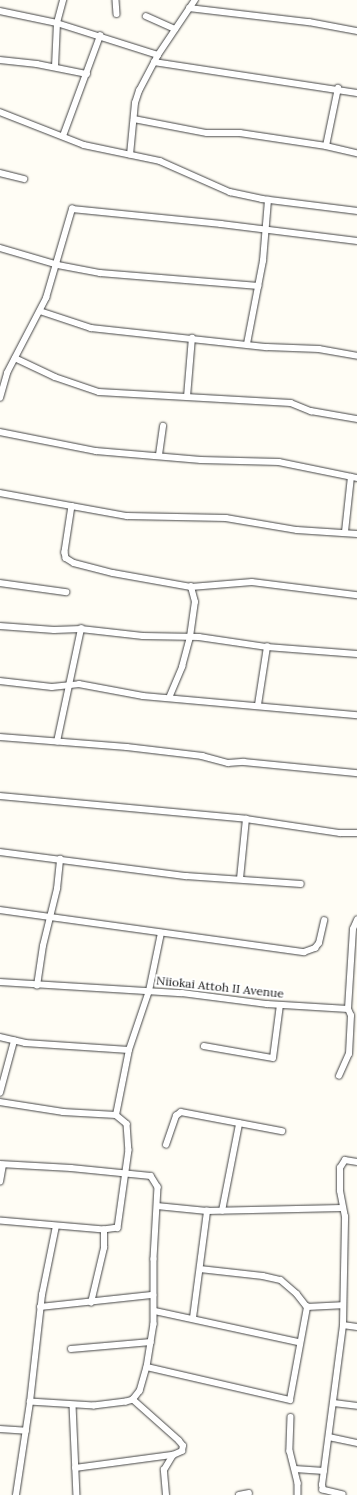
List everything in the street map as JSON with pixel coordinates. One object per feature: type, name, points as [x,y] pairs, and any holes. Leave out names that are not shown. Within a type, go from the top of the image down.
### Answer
[{"type":"street","points":[[54,67],[57,23],[63,0]]},
{"type":"street","points":[[116,0],[118,14]]},
{"type":"street","points":[[130,155],[135,103],[139,90],[158,55],[194,0]]},
{"type":"street","points":[[190,8],[309,22],[357,31]]},
{"type":"street","points":[[0,11],[57,23],[158,55]]},
{"type":"street","points":[[146,16],[175,29]]},
{"type":"street","points":[[63,136],[100,36]]},
{"type":"street","points":[[0,60],[54,67],[87,74]]},
{"type":"street","points":[[154,62],[357,92]]},
{"type":"street","points":[[326,146],[338,88]]},
{"type":"street","points":[[0,112],[84,145],[166,163],[230,192],[268,200],[357,211]]},
{"type":"street","points":[[134,119],[207,133],[240,133],[326,146],[357,153]]},
{"type":"street","points":[[0,173],[24,179]]},
{"type":"street","points":[[247,344],[263,261],[268,200]]},
{"type":"street","points":[[0,398],[8,373],[40,311],[58,265],[72,209],[265,229],[357,241]]},
{"type":"street","points":[[0,248],[58,265],[124,276],[258,286]]},
{"type":"street","points":[[40,311],[90,328],[247,344],[319,349],[357,356]]},
{"type":"street","points":[[188,397],[192,338]]},
{"type":"street","points":[[15,358],[55,377],[99,392],[291,403],[310,411],[357,419]]},
{"type":"street","points":[[159,454],[163,426]]},
{"type":"street","points":[[0,432],[91,451],[159,454],[201,460],[280,462],[354,478],[345,532]]},
{"type":"street","points":[[0,493],[127,516],[226,518],[297,530],[357,534]]},
{"type":"street","points":[[72,506],[64,552],[66,558],[74,563],[113,573],[191,587],[252,582],[357,595]]},
{"type":"street","points":[[0,583],[66,592]]},
{"type":"street","points":[[169,698],[182,667],[190,637],[195,602],[191,587]]},
{"type":"street","points":[[0,626],[54,630],[81,629],[124,634],[190,637],[267,647],[357,654]]},
{"type":"street","points":[[57,742],[68,684],[81,629]]},
{"type":"street","points":[[258,705],[267,647]]},
{"type":"street","points":[[0,681],[52,686],[68,684],[169,698],[357,715]]},
{"type":"street","points":[[0,737],[202,756],[228,763],[244,762],[357,773]]},
{"type":"street","points":[[0,796],[246,819],[340,833],[357,833]]},
{"type":"street","points":[[240,879],[246,819]]},
{"type":"street","points":[[0,852],[186,876],[301,884]]},
{"type":"street","points":[[37,986],[51,916],[60,859]]},
{"type":"street","points":[[0,910],[309,952],[319,943],[324,921]]},
{"type":"street","points":[[339,1076],[349,1054],[351,1016],[348,1009],[353,929],[357,920]]},
{"type":"street","points":[[116,1115],[129,1050],[149,991],[161,932]]},
{"type":"street","name":"Niiokai Attoh II Avenue","points":[[0,982],[37,986],[149,991],[280,1005],[348,1009]]},
{"type":"street","points":[[204,1046],[273,1058],[280,1005]]},
{"type":"street","points":[[0,1038],[14,1041],[129,1050]]},
{"type":"street","points":[[0,1093],[14,1041]]},
{"type":"street","points":[[0,1102],[63,1112],[116,1115],[127,1124],[129,1133],[120,1224],[113,1230],[0,1221]]},
{"type":"street","points":[[166,1145],[178,1113],[282,1131]]},
{"type":"street","points":[[222,1211],[239,1124]]},
{"type":"street","points":[[343,1495],[323,1490],[324,1471],[343,1325],[341,1305],[345,1217],[342,1208],[342,1162],[345,1160],[357,1162]]},
{"type":"street","points":[[0,1182],[2,1164],[150,1176],[156,1181],[158,1187],[153,1294],[155,1311],[143,1384],[133,1400],[94,1406],[30,1402]]},
{"type":"street","points":[[157,1206],[207,1211],[342,1208]]},
{"type":"street","points":[[193,1318],[207,1211]]},
{"type":"street","points":[[16,1495],[30,1402],[40,1307],[56,1226]]},
{"type":"street","points":[[91,1303],[104,1248],[104,1230]]},
{"type":"street","points":[[147,1367],[290,1400],[298,1342],[306,1307],[297,1294],[280,1280],[264,1276],[200,1268]]},
{"type":"street","points":[[40,1307],[91,1303],[123,1296],[153,1294]]},
{"type":"street","points":[[306,1307],[341,1305]]},
{"type":"street","points":[[155,1311],[193,1318],[298,1342]]},
{"type":"street","points":[[343,1325],[357,1327]]},
{"type":"street","points":[[71,1349],[151,1342]]},
{"type":"street","points":[[75,1468],[173,1455],[182,1451],[183,1446],[133,1400]]},
{"type":"street","points":[[334,1403],[357,1406]]},
{"type":"street","points":[[73,1405],[71,1417],[77,1495]]},
{"type":"street","points":[[290,1417],[290,1452],[295,1469],[298,1495]]},
{"type":"street","points":[[0,1429],[26,1431]]},
{"type":"street","points":[[329,1437],[357,1443]]},
{"type":"street","points":[[166,1495],[164,1470],[173,1455]]},
{"type":"street","points":[[295,1469],[324,1471]]},
{"type":"street","points":[[239,1495],[249,1493]]}]
